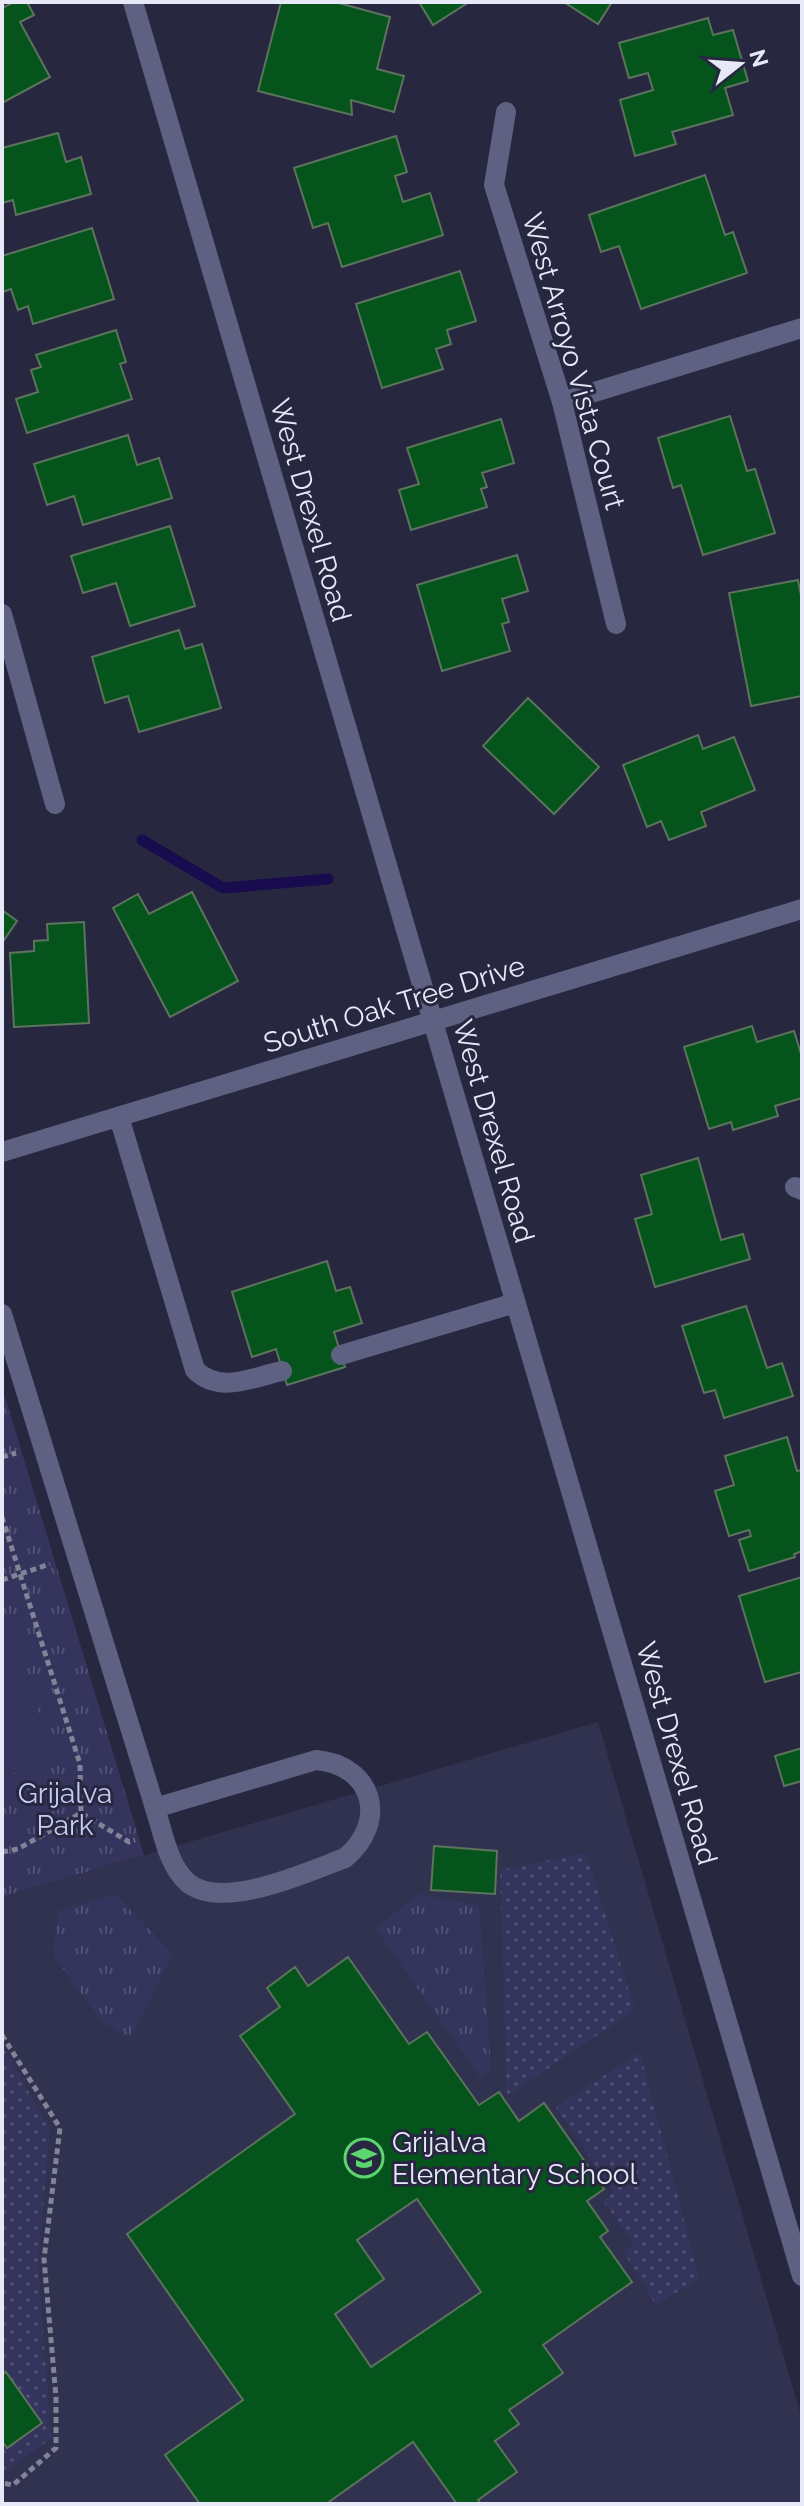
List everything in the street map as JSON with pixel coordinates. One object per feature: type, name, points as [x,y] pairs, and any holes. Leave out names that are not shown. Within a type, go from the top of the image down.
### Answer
[{"type":"street","name":"West Drexel Road","points":[[133,2],[802,2276]]},
{"type":"street","name":"West Arroyo Vista Court","points":[[506,112],[494,185],[562,402],[616,624]]},
{"type":"street","points":[[562,402],[802,328]]},
{"type":"street","points":[[2,614],[55,804]]},
{"type":"street","name":"South Oak Tree Drive","points":[[2,1152],[802,909]]},
{"type":"street","points":[[119,1117],[195,1370],[208,1382],[220,1384],[282,1371]]},
{"type":"street","points":[[341,1355],[515,1303]]},
{"type":"street","points":[[2,1314],[155,1808],[176,1869],[187,1882],[201,1891],[234,1894],[345,1858],[359,1846],[368,1831],[371,1815],[369,1797],[349,1769],[333,1762],[316,1760],[155,1808]]},
{"type":"path","points":[[2,1517],[80,1764],[81,1813]]},
{"type":"path","points":[[2,1580],[77,1555]]},
{"type":"path","points":[[81,1813],[129,1842],[163,1833]]},
{"type":"path","points":[[2,1852],[18,1849],[81,1813]]},
{"type":"path","points":[[2,2035],[60,2128],[44,2259],[56,2397],[56,2448],[13,2485],[2,2483]]},
{"type":"shaded area","name":"Grijalva Elementary School","points":[[598,1722],[802,2419],[802,2504],[2,2504],[2,1897]]},
{"type":"green space","name":"Grijalva Park","points":[[2,1387],[144,1855],[2,1897]]},
{"type":"green space","points":[[10,1621],[54,1761],[2,1777],[2,1623]]},
{"type":"green space","points":[[586,1853],[635,2010],[507,2096],[500,1870]]},
{"type":"green space","points":[[115,1894],[173,1954],[130,2038],[103,2023],[53,1955],[59,1911]]},
{"type":"green space","points":[[418,1894],[479,1905],[491,2069],[480,2077],[376,1929]]},
{"type":"green space","points":[[2,2045],[50,2129],[38,2263],[51,2439],[2,2473]]},
{"type":"green space","points":[[640,2052],[699,2278],[656,2305],[624,2253],[634,2244],[603,2201],[614,2192],[556,2107]]},
{"type":"building","points":[[14,2],[27,2],[34,15],[20,22],[50,77],[2,103],[2,8]]},
{"type":"building","points":[[281,2],[335,2],[390,17],[377,69],[404,76],[394,112],[351,100],[352,115],[258,91]]},
{"type":"building","points":[[419,2],[469,2],[433,25]]},
{"type":"building","points":[[564,2],[612,2],[598,24]]},
{"type":"building","points":[[708,18],[713,35],[733,30],[748,81],[725,88],[733,115],[672,132],[676,144],[635,156],[620,100],[653,90],[648,73],[629,78],[619,43]]},
{"type":"building","points":[[58,133],[66,162],[81,157],[91,194],[16,215],[13,200],[2,203],[2,148]]},
{"type":"building","points":[[396,136],[407,172],[395,176],[403,202],[430,193],[443,235],[342,267],[328,223],[313,228],[294,168]]},
{"type":"building","points":[[705,175],[725,235],[733,232],[747,273],[641,309],[619,246],[601,252],[589,215]]},
{"type":"building","points":[[92,228],[114,299],[33,324],[28,306],[18,310],[11,289],[2,292],[2,256]]},
{"type":"building","points":[[460,271],[476,321],[447,330],[451,344],[436,349],[443,369],[382,388],[356,304]]},
{"type":"building","points":[[116,330],[126,362],[120,364],[132,399],[27,433],[16,399],[38,392],[31,370],[41,367],[36,355]]},
{"type":"building","points":[[730,416],[747,471],[755,469],[775,533],[703,555],[681,485],[673,488],[658,438]]},
{"type":"building","points":[[501,419],[514,463],[482,473],[487,487],[481,489],[487,507],[411,530],[399,490],[419,484],[407,448]]},
{"type":"building","points":[[128,435],[137,465],[159,458],[172,498],[83,525],[74,496],[47,505],[34,464]]},
{"type":"building","points":[[170,526],[195,606],[130,626],[116,583],[83,593],[71,556]]},
{"type":"building","points":[[517,555],[528,591],[502,599],[509,622],[502,624],[510,651],[442,671],[417,585]]},
{"type":"building","points":[[798,580],[802,601],[802,696],[751,706],[729,593]]},
{"type":"building","points":[[179,630],[185,649],[202,644],[221,708],[139,732],[128,696],[105,703],[92,657]]},
{"type":"building","points":[[528,698],[599,767],[554,814],[483,746]]},
{"type":"building","points":[[698,735],[703,749],[734,737],[755,790],[701,812],[706,826],[669,840],[661,821],[647,827],[623,765]]},
{"type":"building","points":[[192,892],[238,981],[170,1017],[113,908],[138,894],[149,914]]},
{"type":"building","points":[[2,910],[17,921],[2,943]]},
{"type":"building","points":[[84,922],[89,1023],[14,1027],[10,953],[34,951],[34,941],[48,940],[47,924]]},
{"type":"building","points":[[752,1026],[757,1042],[794,1031],[802,1057],[802,1098],[775,1106],[778,1116],[733,1130],[731,1122],[709,1129],[684,1047]]},
{"type":"building","points":[[698,1158],[721,1240],[743,1234],[750,1259],[655,1287],[635,1219],[652,1214],[641,1175]]},
{"type":"building","points":[[327,1261],[336,1291],[350,1287],[362,1323],[334,1332],[345,1367],[287,1385],[276,1349],[252,1357],[232,1292]]},
{"type":"building","points":[[746,1306],[767,1368],[782,1363],[793,1396],[724,1418],[715,1390],[704,1393],[682,1326]]},
{"type":"building","points":[[787,1437],[797,1471],[802,1470],[802,1551],[794,1554],[795,1557],[749,1571],[739,1540],[751,1536],[749,1530],[729,1536],[715,1491],[734,1485],[725,1456]]},
{"type":"building","points":[[802,1577],[802,1672],[765,1682],[739,1596]]},
{"type":"building","points":[[802,1748],[802,1781],[784,1786],[775,1756]]},
{"type":"building","points":[[434,1846],[497,1851],[495,1894],[431,1890]]},
{"type":"building","points":[[348,1957],[409,2044],[427,2032],[479,2105],[499,2092],[519,2121],[544,2103],[604,2189],[587,2201],[608,2231],[600,2237],[632,2282],[543,2345],[563,2373],[509,2410],[519,2424],[495,2441],[517,2472],[478,2500],[481,2504],[457,2504],[413,2442],[326,2504],[200,2504],[165,2455],[243,2400],[127,2234],[295,2114],[240,2036],[280,2007],[267,1988],[295,1967],[308,1986]],"holes":[[[417,2199],[481,2292],[371,2367],[335,2314],[384,2279],[357,2240]]]},
{"type":"building","points":[[6,2372],[42,2423],[7,2448],[2,2441],[2,2375]]},
{"type":"waterway","points":[[142,840],[223,888],[328,879]]},
{"type":"place","name":"Grijalva Elementary School","points":[[364,2158]]}]
